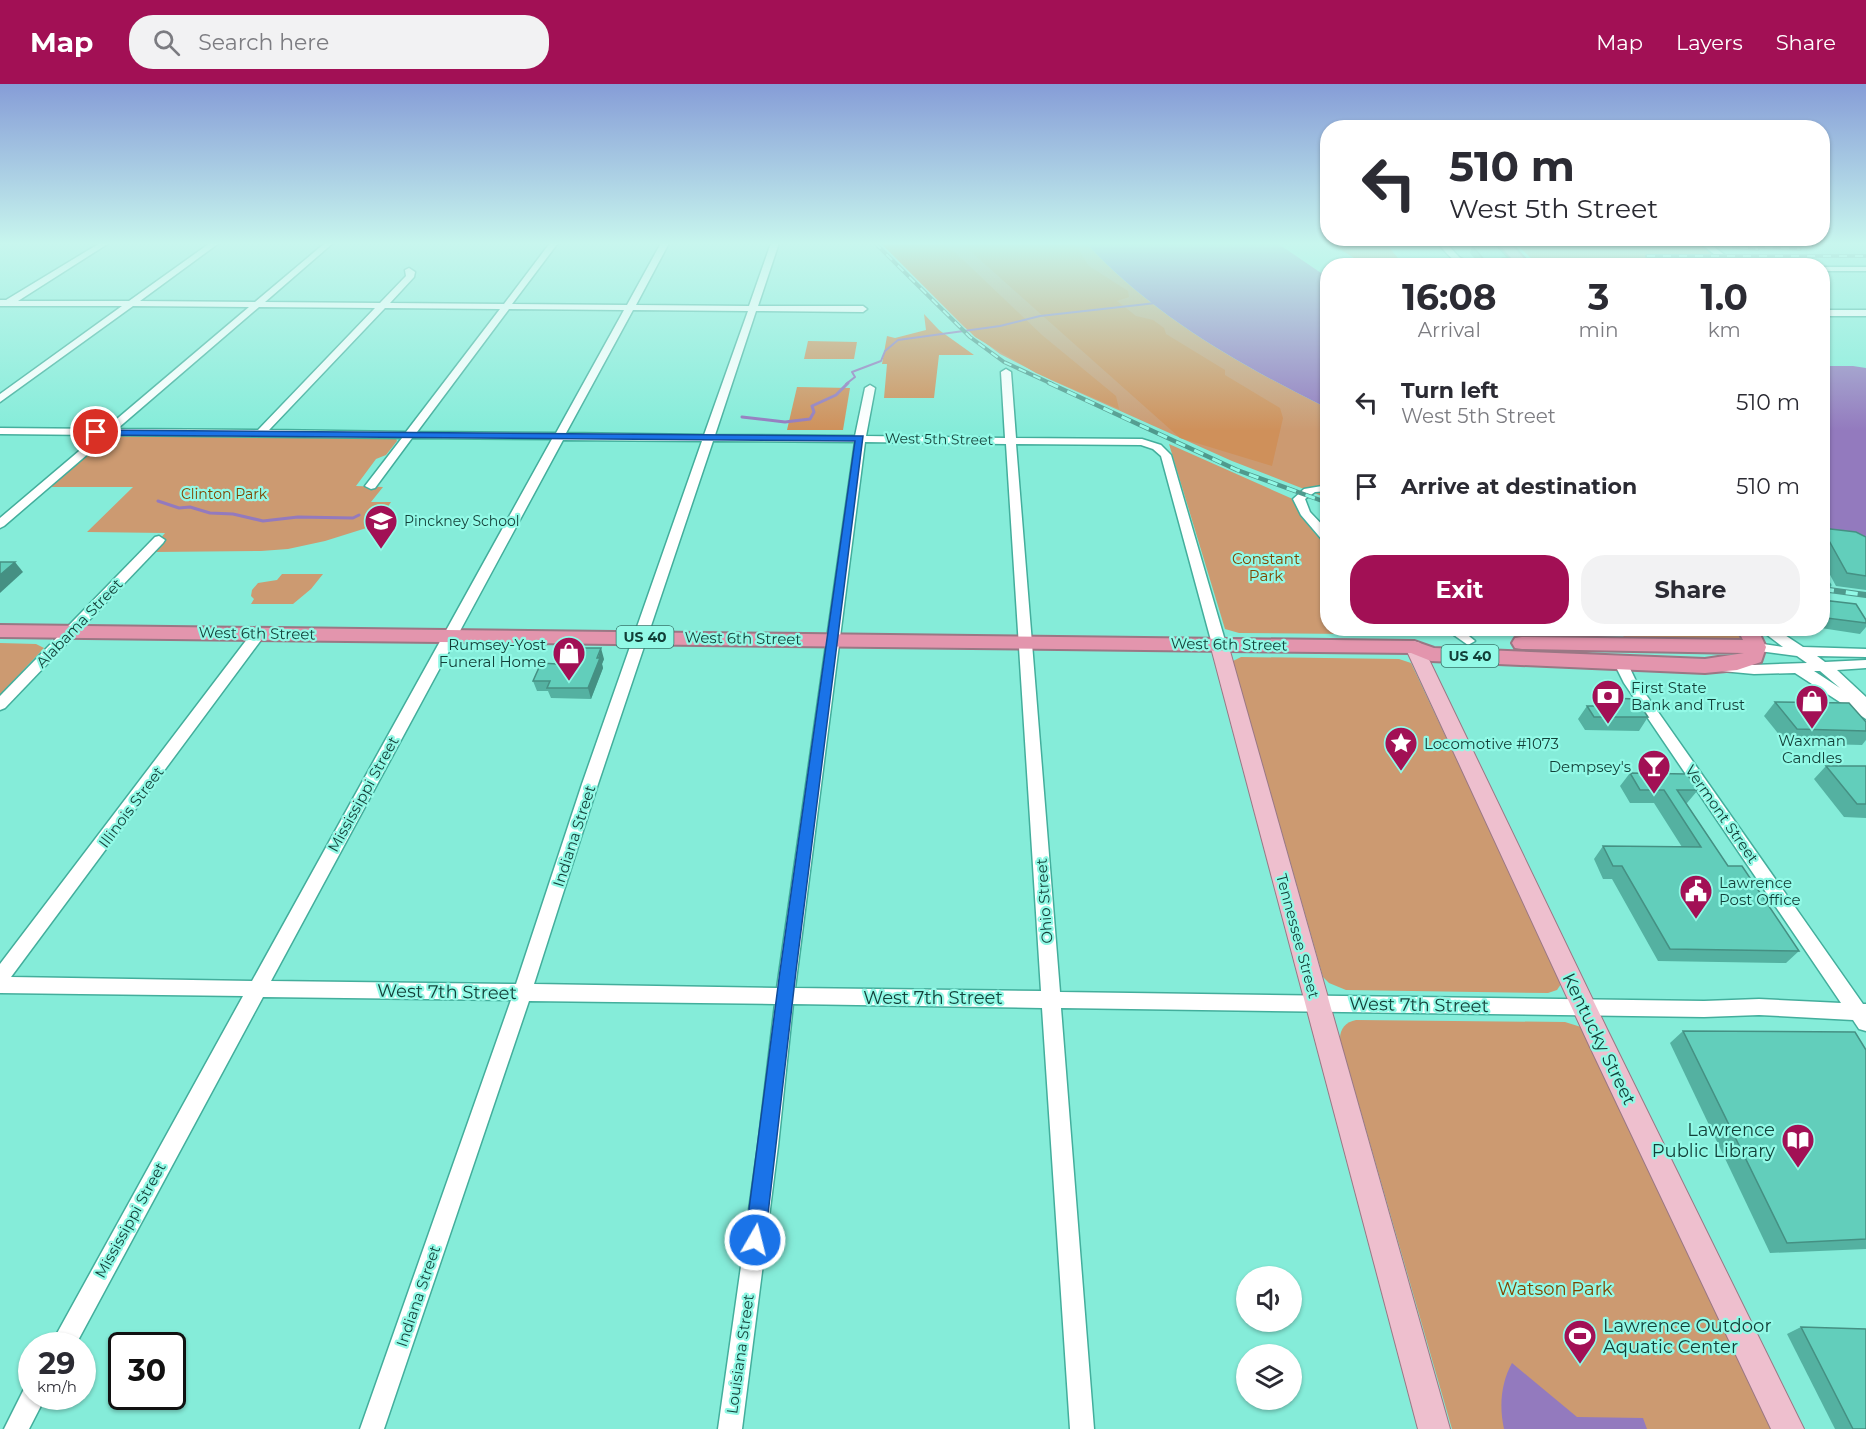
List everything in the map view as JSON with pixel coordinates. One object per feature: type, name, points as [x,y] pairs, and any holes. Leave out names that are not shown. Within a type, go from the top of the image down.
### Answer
[{"type":"highway","name":"West 6th Street","points":[[0,631],[1414,647],[1431,654],[1615,646],[1732,636]]},
{"type":"highway","name":"US 40","points":[[1528,644],[1569,636]]},
{"type":"highway","name":"West 6th Street","points":[[1414,647],[1423,640],[1615,646],[1705,666],[1744,662],[1754,657],[1755,636]]},
{"type":"main road","name":"Tennessee Street","points":[[1219,644],[1434,1429]]},
{"type":"main road","name":"Kentucky Street","points":[[1414,647],[1584,1007],[1788,1429]]},
{"type":"street","points":[[0,399],[128,306]]},
{"type":"street","points":[[0,524],[256,306]]},
{"type":"street","points":[[353,306],[867,310]]},
{"type":"street","points":[[261,434],[382,306]]},
{"type":"street","points":[[370,486],[506,306]]},
{"type":"street","name":"Mississippi Street","points":[[70,1332],[629,307]]},
{"type":"street","name":"Indiana Street","points":[[372,1429],[753,308]]},
{"type":"street","points":[[1830,313],[1866,314]]},
{"type":"street","name":"Ohio Street","points":[[1006,372],[1082,1429]]},
{"type":"street","name":"Louisiana Street","points":[[730,1429],[860,438],[870,388]]},
{"type":"street","name":"West 5th Street","points":[[0,431],[1131,441],[1157,447]]},
{"type":"street","name":"Tennessee Street","points":[[1157,447],[1166,455],[1219,644]]},
{"type":"street","points":[[1320,488],[1311,489],[1299,499],[1305,513],[1320,530]]},
{"type":"street","name":"Alabama Street","points":[[0,705],[159,540]]},
{"type":"street","name":"Illinois Street","points":[[0,978],[259,633]]},
{"type":"street","points":[[1461,636],[1468,641]]},
{"type":"street","name":"West 6th Street","points":[[1758,636],[1780,651],[1866,652]]},
{"type":"street","points":[[1760,636],[1800,652],[1824,667],[1864,703],[1864,712],[1849,704],[1826,684],[1799,669]]},
{"type":"street","name":"Vermont Street","points":[[1615,646],[1629,680],[1863,1015]]},
{"type":"street","name":"West 6th Street","points":[[1705,666],[1736,670],[1799,669],[1866,664]]},
{"type":"street","name":"West 7th Street","points":[[0,985],[1704,1009],[1759,1007],[1863,1015]]},
{"type":"street","points":[[16,1429],[26,1410]]},
{"type":"green space","points":[[943,306],[1155,306],[1230,356],[1320,404],[1320,495],[1232,461],[1051,380],[1000,354],[964,327]]},
{"type":"green space","name":"Clinton Park","points":[[114,436],[396,438],[397,441],[386,455],[376,459],[356,486],[383,487],[371,502],[391,502],[376,525],[325,541],[288,549],[154,552],[166,539],[160,539],[165,533],[87,532],[133,487],[50,487],[105,440]]},
{"type":"green space","name":"Constant Park","points":[[1169,444],[1295,500],[1300,514],[1320,539],[1320,634],[1239,633],[1225,629]]},
{"type":"green space","points":[[282,574],[323,574],[311,589],[293,604],[251,604],[254,599],[251,596],[252,590],[258,583],[277,580]]},
{"type":"green space","points":[[1623,636],[1742,636],[1744,641],[1624,638]]},
{"type":"green space","points":[[0,643],[36,644],[44,648],[0,695]]},
{"type":"green space","points":[[1241,657],[1399,659],[1411,663],[1560,979],[1561,984],[1557,990],[1548,993],[1346,990],[1329,983],[1323,977],[1233,661]]},
{"type":"green space","name":"Watson Park","points":[[1356,1020],[1565,1022],[1581,1027],[1772,1429],[1452,1429],[1340,1039],[1344,1026]]},
{"type":"shaded area","points":[[944,306],[1011,306],[1042,335],[1116,396],[1119,409],[1036,373],[975,337]]},
{"type":"shaded area","points":[[1031,306],[1123,306],[1136,316],[1153,320],[1164,328],[1166,334],[1225,370],[1225,375],[1280,408],[1283,418],[1272,466],[1180,438]]},
{"type":"shaded area","points":[[1155,306],[1320,306],[1320,404],[1230,356]]},
{"type":"shaded area","points":[[924,314],[939,330],[974,355],[939,355],[934,398],[884,398],[887,364],[882,364],[887,336],[895,338],[926,330]]},
{"type":"shaded area","points":[[808,341],[857,342],[854,359],[804,359]]},
{"type":"shaded area","points":[[1830,366],[1866,368],[1866,546],[1830,543]]},
{"type":"shaded area","points":[[797,387],[850,388],[843,430],[787,430]]},
{"type":"shaded area","points":[[1512,1363],[1577,1417],[1643,1418],[1647,1429],[1504,1429],[1502,1395],[1505,1379]]},
{"type":"building","points":[[1830,529],[1856,532],[1866,537],[1866,576],[1847,573],[1830,542]]},
{"type":"building","points":[[0,562],[15,562],[0,575]]},
{"type":"building","points":[[1830,601],[1856,604],[1866,623],[1830,618]]},
{"type":"building","points":[[582,648],[601,648],[597,658],[600,658],[588,688],[547,688],[550,681],[533,681],[541,663],[557,664],[561,653],[580,653]]},
{"type":"building","points":[[1608,698],[1636,699],[1648,717],[1594,717],[1587,706],[1612,706]]},
{"type":"building","points":[[1775,702],[1849,703],[1866,722],[1866,731],[1797,729]]},
{"type":"building","points":[[1826,766],[1866,766],[1866,804],[1857,804]]},
{"type":"building","name":"Lawrence Post Office","points":[[1630,773],[1687,774],[1698,790],[1677,790],[1728,866],[1742,866],[1799,951],[1670,949],[1622,866],[1613,866],[1603,846],[1701,847],[1664,790],[1640,790]]},
{"type":"building","name":"Lawrence Public Library","points":[[1683,1031],[1855,1032],[1866,1050],[1866,1239],[1787,1243]]},
{"type":"building","points":[[1801,1327],[1866,1329],[1866,1429],[1853,1429]]},
{"type":"waterway","points":[[846,384],[855,377],[852,372],[881,361],[885,351],[898,340],[1000,326],[1040,316],[1131,306]]},
{"type":"waterway","points":[[742,417],[785,422],[810,419],[814,412],[812,406],[836,395],[848,383]]},
{"type":"waterway","points":[[158,501],[179,508],[190,507],[210,513],[233,514],[263,521],[298,517],[353,518],[359,515]]},
{"type":"railway","points":[[938,306],[970,337],[1004,362],[1052,384]]},
{"type":"railway","points":[[1049,383],[1237,470],[1320,500]]},
{"type":"railway","points":[[1830,590],[1866,595]]},
{"type":"place","name":"Pinckney School","points":[[381,550]]},
{"type":"place","name":"Rumsey-Yost Funeral Home","points":[[569,682]]},
{"type":"place","name":"First State Bank and Trust","points":[[1608,725]]},
{"type":"place","name":"Waxman Candles","points":[[1812,730]]},
{"type":"place","name":"Locomotive #1073","points":[[1401,772]]},
{"type":"place","name":"Dempsey's","points":[[1654,795]]},
{"type":"place","name":"Lawrence Post Office","points":[[1696,920]]},
{"type":"place","name":"Lawrence Public Library","points":[[1798,1169]]},
{"type":"place","name":"Lawrence Outdoor Aquatic Center","points":[[1580,1365]]},
{"type":"route","points":[[96,432],[860,438],[788,971],[755,1240]]}]
